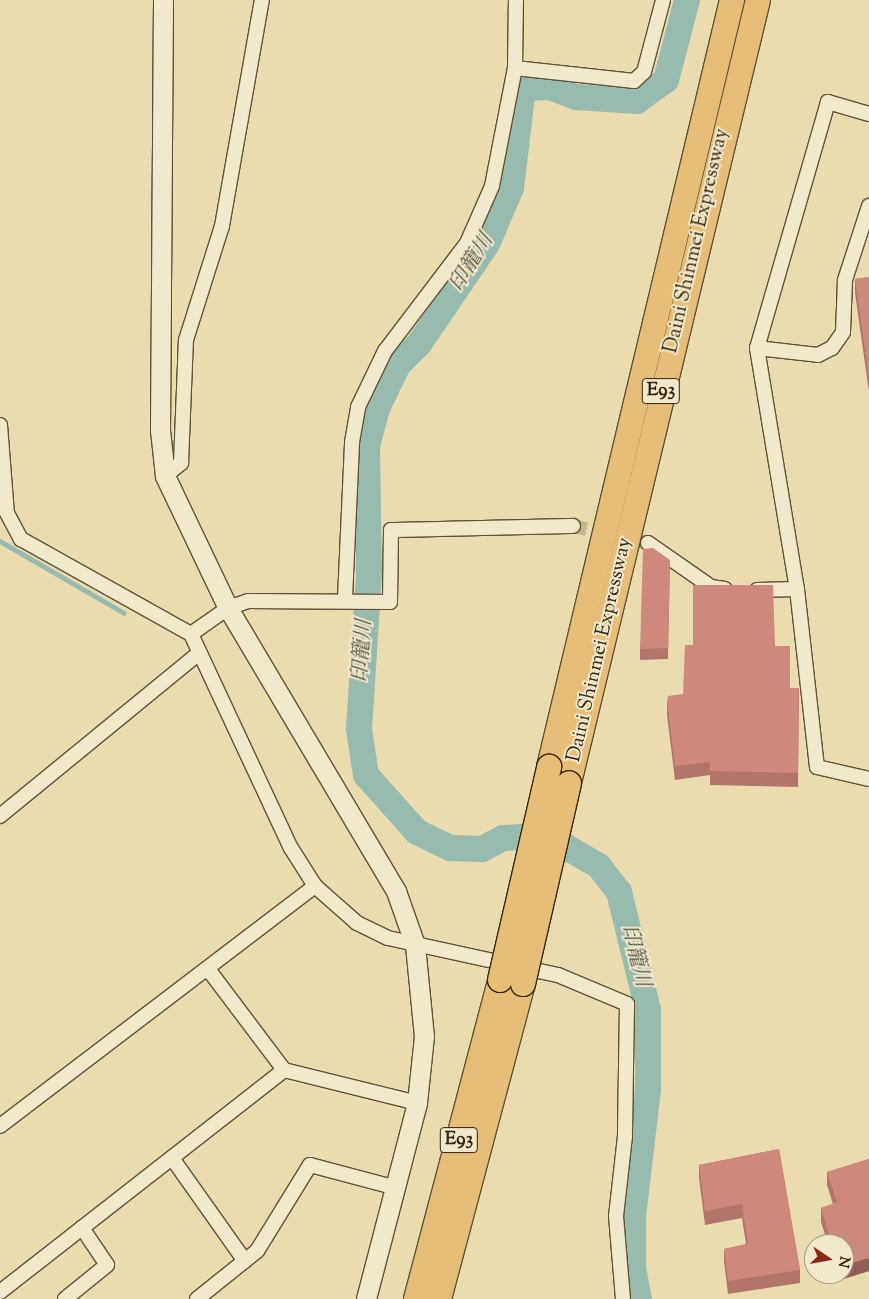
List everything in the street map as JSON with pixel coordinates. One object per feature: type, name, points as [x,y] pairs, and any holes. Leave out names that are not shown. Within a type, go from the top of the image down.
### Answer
[{"type":"highway","name":"Daini Shinmei Expressway","points":[[439,1299],[511,982],[549,767],[732,0]]},
{"type":"highway","name":"Daini Shinmei Expressway","points":[[416,1299],[569,783],[758,0]]},
{"type":"street","points":[[163,0],[160,430],[165,476],[228,608],[396,891],[415,945],[424,1036],[416,1103],[393,1187],[366,1299]]},
{"type":"street","points":[[165,476],[181,463],[186,340],[222,226],[262,0]]},
{"type":"street","points":[[345,598],[352,442],[358,407],[385,350],[467,243],[492,186],[516,68],[516,0]]},
{"type":"street","points":[[516,68],[634,81],[644,72],[663,0]]},
{"type":"street","points":[[869,114],[828,102],[757,348],[797,589],[817,767],[869,779]]},
{"type":"street","points":[[757,348],[818,354],[832,348],[843,332],[846,280],[869,206]]},
{"type":"street","points":[[0,425],[3,515],[21,539],[191,634],[198,654],[291,848],[315,886],[357,922],[415,945],[558,975],[627,1004],[625,1136],[616,1216],[623,1299]]},
{"type":"street","points":[[191,634],[228,608],[248,601],[345,598],[390,602],[391,530],[572,526]]},
{"type":"street","points":[[648,543],[711,587],[797,589]]},
{"type":"street","points":[[0,816],[198,654]]},
{"type":"street","points":[[0,1126],[315,886]]},
{"type":"street","points":[[208,969],[284,1070],[416,1103]]},
{"type":"street","points":[[0,1292],[284,1070]]},
{"type":"street","points":[[172,1158],[245,1261]]},
{"type":"street","points":[[197,1299],[257,1251],[310,1164],[393,1187]]},
{"type":"street","points":[[65,1299],[107,1265],[82,1228]]},
{"type":"building","points":[[869,277],[869,378],[855,279]]},
{"type":"building","points":[[653,548],[670,560],[668,648],[640,649],[643,549]]},
{"type":"building","points":[[693,585],[773,585],[775,646],[790,646],[790,688],[799,688],[798,773],[710,771],[710,762],[675,766],[667,701],[668,696],[683,694],[685,645],[693,645]]},
{"type":"building","points":[[779,1149],[800,1270],[728,1281],[724,1249],[748,1244],[742,1204],[705,1211],[699,1165]]},
{"type":"building","points":[[869,1159],[869,1258],[854,1262],[854,1234],[829,1234],[821,1208],[837,1202],[827,1172]]},
{"type":"waterway","name":"印籠川","points":[[639,1299],[633,1269],[633,1217],[648,1090],[648,1010],[619,892],[599,866],[565,846],[522,837],[503,838],[482,849],[450,848],[417,832],[366,775],[359,729],[369,573],[367,446],[377,408],[398,365],[419,344],[487,244],[511,188],[523,88],[550,87],[576,97],[637,101],[666,80],[687,0]]},
{"type":"waterway","points":[[0,541],[124,613]]},
{"type":"tunnel","points":[[573,526],[648,543]]}]
